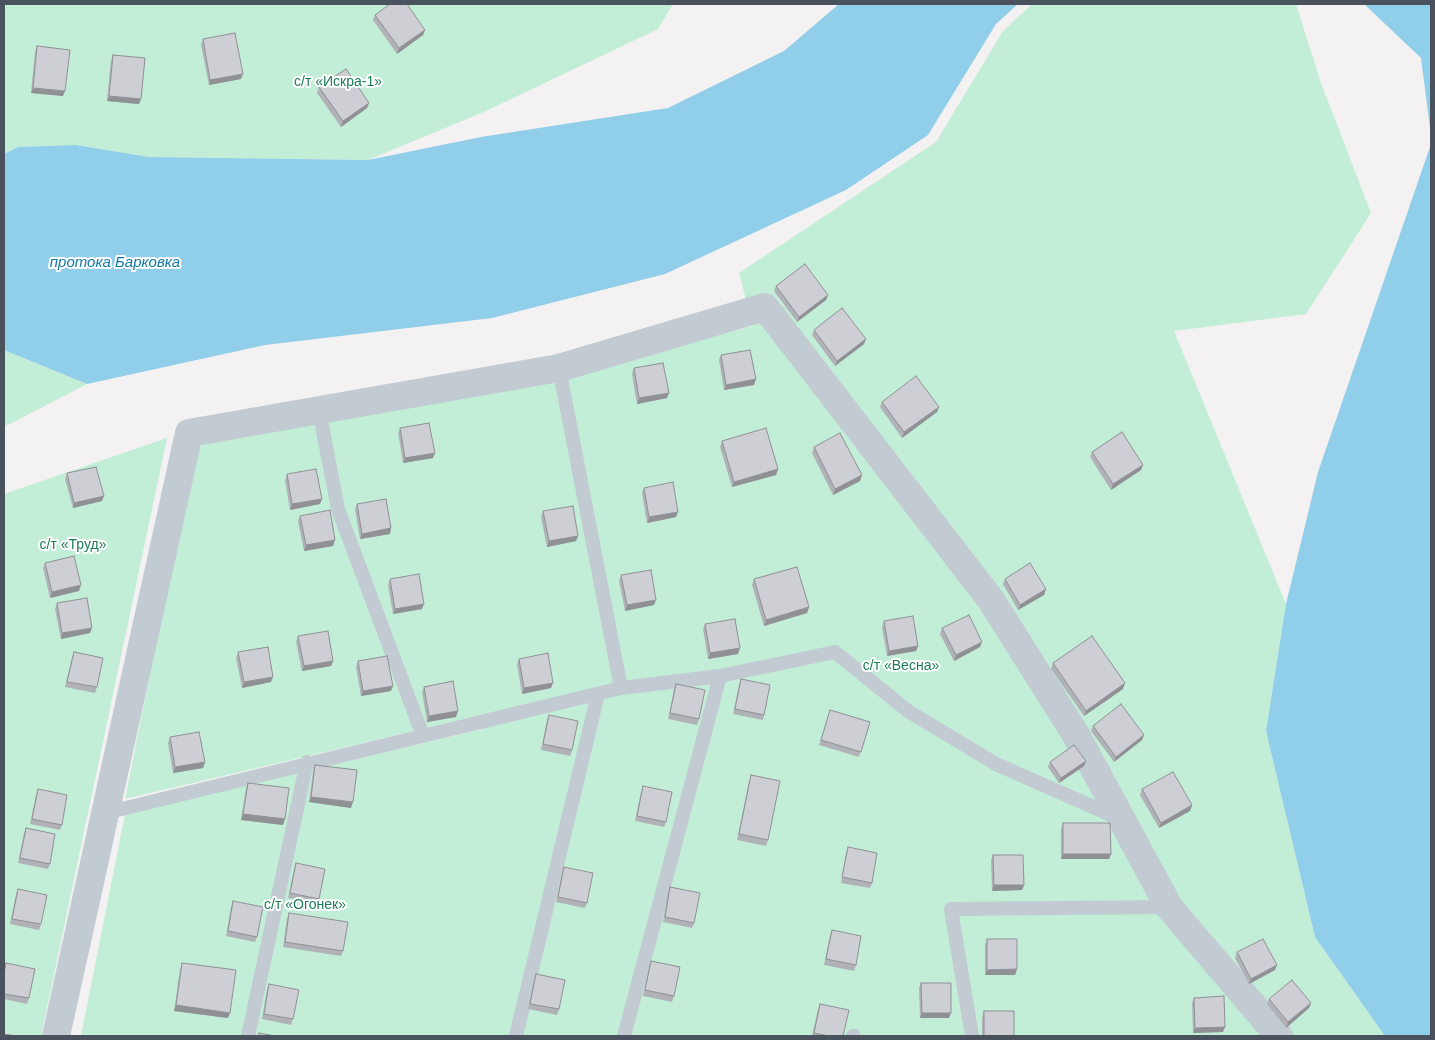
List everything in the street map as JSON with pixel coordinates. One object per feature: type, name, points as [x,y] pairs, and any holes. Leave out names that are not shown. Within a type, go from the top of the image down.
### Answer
[{"type":"street","points":[[56,1036],[189,433],[559,368],[765,307],[991,600],[1076,735],[1169,907],[1279,1036]]},
{"type":"lane","points":[[559,368],[621,688]]},
{"type":"lane","points":[[319,410],[338,510],[423,736]]},
{"type":"lane","points":[[105,813],[307,762],[621,688],[720,676],[835,652],[908,710],[996,764],[1121,819]]},
{"type":"lane","points":[[624,1036],[720,676]]},
{"type":"lane","points":[[516,1036],[598,694]]},
{"type":"lane","points":[[248,1036],[307,762]]},
{"type":"lane","points":[[972,1036],[951,910],[1169,907]]},
{"type":"green space","name":"с/т «Искра-1»","points":[[4,4],[673,4],[658,29],[486,111],[368,160],[149,157],[76,145],[18,147],[4,154]]},
{"type":"green space","name":"с/т «Весна»","points":[[1032,4],[1296,4],[1321,83],[1371,213],[1306,314],[1174,331],[1286,604],[1266,731],[1315,937],[1385,1036],[81,1036],[125,814],[483,729],[486,714],[125,799],[197,439],[565,377],[753,326],[739,273],[936,142],[1003,31]]},
{"type":"green space","points":[[4,350],[87,384],[4,427]]},
{"type":"green space","name":"с/т «Труд»","points":[[167,438],[41,1036],[4,1036],[4,494]]},
{"type":"water","name":"протока Барковка","points":[[839,4],[1018,4],[996,24],[928,135],[846,190],[665,274],[492,318],[265,345],[87,384],[4,350],[4,154],[18,147],[76,145],[149,157],[368,160],[481,137],[668,108],[784,51]]},
{"type":"water","points":[[1364,4],[1431,4],[1431,136],[1421,58]]},
{"type":"water","points":[[1431,144],[1431,1036],[1385,1036],[1315,937],[1266,731],[1286,604],[1318,472]]},
{"type":"building","points":[[390,4],[407,4],[425,30],[399,48],[375,15]]},
{"type":"building","points":[[235,33],[243,74],[210,80],[203,39]]},
{"type":"building","points":[[37,46],[70,50],[65,91],[33,88]]},
{"type":"building","points":[[113,55],[145,58],[141,99],[109,96]]},
{"type":"building","points":[[346,69],[369,103],[343,121],[319,87]]},
{"type":"building","points":[[805,264],[828,295],[799,317],[776,286]]},
{"type":"building","points":[[842,308],[866,339],[837,361],[814,330]]},
{"type":"building","points":[[750,350],[756,379],[726,385],[721,355]]},
{"type":"building","points":[[663,363],[669,393],[639,398],[634,368]]},
{"type":"building","points":[[916,376],[939,407],[904,432],[882,402]]},
{"type":"building","points":[[429,423],[435,453],[405,458],[400,428]]},
{"type":"building","points":[[766,428],[778,469],[734,482],[722,441]]},
{"type":"building","points":[[1122,432],[1143,465],[1113,484],[1092,452]]},
{"type":"building","points":[[840,433],[862,475],[835,489],[814,447]]},
{"type":"building","points":[[96,467],[104,496],[74,503],[67,473]]},
{"type":"building","points":[[316,469],[322,499],[292,504],[287,474]]},
{"type":"building","points":[[673,482],[678,512],[649,517],[644,488]]},
{"type":"building","points":[[386,499],[391,528],[362,534],[357,504]]},
{"type":"building","points":[[573,506],[578,536],[549,541],[543,511]]},
{"type":"building","points":[[330,510],[335,540],[306,545],[300,516]]},
{"type":"building","points":[[74,556],[81,585],[52,592],[45,563]]},
{"type":"building","points":[[1030,563],[1046,589],[1020,605],[1005,579]]},
{"type":"building","points":[[797,567],[809,607],[766,620],[754,579]]},
{"type":"building","points":[[651,570],[656,600],[627,605],[621,575]]},
{"type":"building","points":[[419,574],[424,604],[395,609],[390,579]]},
{"type":"building","points":[[87,598],[92,628],[62,633],[57,603]]},
{"type":"building","points":[[969,615],[982,642],[956,655],[942,628]]},
{"type":"building","points":[[913,616],[918,646],[889,651],[884,621]]},
{"type":"building","points":[[735,619],[740,648],[710,653],[705,624]]},
{"type":"building","points":[[328,631],[333,661],[304,666],[298,636]]},
{"type":"building","points":[[1092,636],[1125,683],[1086,711],[1053,663]]},
{"type":"building","points":[[268,647],[273,677],[244,682],[238,652]]},
{"type":"building","points":[[74,652],[103,658],[97,687],[67,682]]},
{"type":"building","points":[[548,653],[553,683],[524,688],[519,659]]},
{"type":"building","points":[[387,656],[393,686],[363,691],[358,661]]},
{"type":"building","points":[[741,679],[770,685],[764,715],[735,709]]},
{"type":"building","points":[[453,681],[458,711],[429,716],[424,687]]},
{"type":"building","points":[[676,684],[705,690],[699,719],[670,713]]},
{"type":"building","points":[[1121,704],[1144,735],[1116,757],[1093,726]]},
{"type":"building","points":[[830,710],[870,722],[861,752],[821,740]]},
{"type":"building","points":[[549,715],[578,721],[572,750],[543,744]]},
{"type":"building","points":[[199,732],[205,762],[175,767],[170,737]]},
{"type":"building","points":[[1074,745],[1086,761],[1061,778],[1050,762]]},
{"type":"building","points":[[315,765],[357,770],[353,802],[311,797]]},
{"type":"building","points":[[1173,772],[1192,805],[1161,823],[1142,789]]},
{"type":"building","points":[[751,775],[780,781],[768,840],[739,834]]},
{"type":"building","points":[[248,783],[289,788],[285,819],[243,814]]},
{"type":"building","points":[[643,786],[672,792],[666,822],[637,816]]},
{"type":"building","points":[[38,789],[67,795],[62,825],[32,819]]},
{"type":"building","points":[[1063,823],[1110,823],[1111,854],[1063,854]]},
{"type":"building","points":[[26,828],[55,834],[50,864],[20,858]]},
{"type":"building","points":[[848,847],[877,853],[872,883],[842,877]]},
{"type":"building","points":[[993,855],[1023,855],[1024,885],[994,885]]},
{"type":"building","points":[[296,863],[325,869],[319,899],[290,893]]},
{"type":"building","points":[[564,867],[593,873],[587,903],[558,897]]},
{"type":"building","points":[[670,887],[700,893],[694,923],[665,917]]},
{"type":"building","points":[[18,889],[47,895],[41,924],[12,919]]},
{"type":"building","points":[[233,901],[263,907],[257,937],[228,931]]},
{"type":"building","points":[[289,913],[348,922],[343,951],[285,942]]},
{"type":"building","points":[[832,930],[861,936],[856,965],[826,959]]},
{"type":"building","points":[[987,939],[1017,939],[1017,969],[987,970]]},
{"type":"building","points":[[1263,939],[1277,965],[1251,979],[1237,952]]},
{"type":"building","points":[[651,961],[680,967],[674,996],[645,990]]},
{"type":"building","points":[[6,963],[35,969],[29,998],[4,994]]},
{"type":"building","points":[[182,963],[236,970],[230,1013],[176,1005]]},
{"type":"building","points":[[536,974],[565,980],[559,1009],[530,1004]]},
{"type":"building","points":[[1292,980],[1311,1003],[1288,1022],[1269,999]]},
{"type":"building","points":[[921,983],[951,983],[951,1013],[922,1013]]},
{"type":"building","points":[[269,984],[299,990],[293,1019],[264,1014]]},
{"type":"building","points":[[1224,996],[1225,1027],[1195,1028],[1194,998]]},
{"type":"building","points":[[820,1004],[849,1010],[843,1036],[814,1033]]},
{"type":"building","points":[[984,1011],[1014,1011],[1014,1036],[984,1036]]},
{"type":"building","points":[[259,1033],[275,1036],[258,1036]]},
{"type":"park label","name":"с/т «Огонек»","points":[[305,905]]}]
